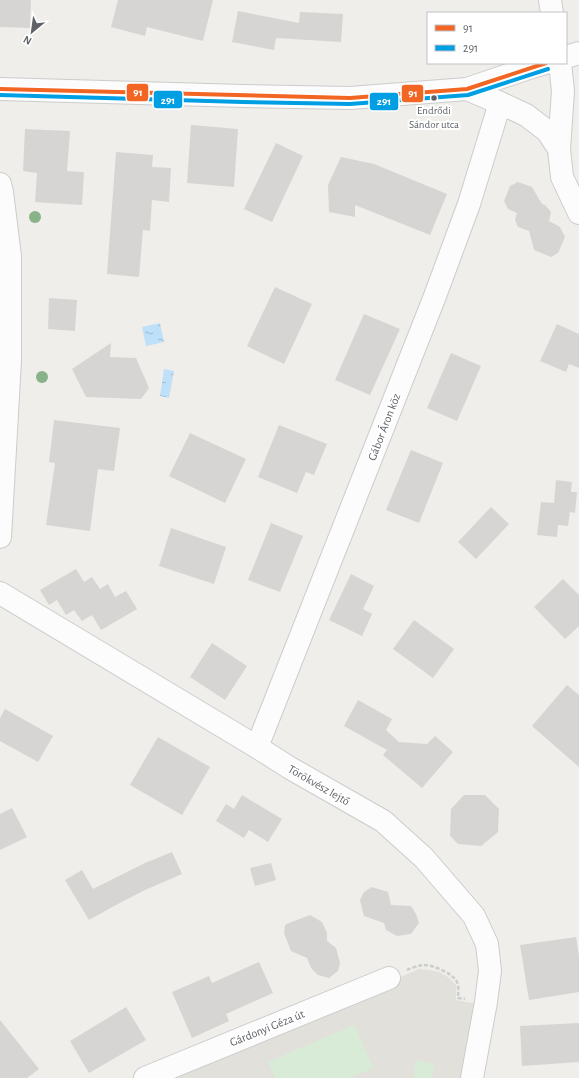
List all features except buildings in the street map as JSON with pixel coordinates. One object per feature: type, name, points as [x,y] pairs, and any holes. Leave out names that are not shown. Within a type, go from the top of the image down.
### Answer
[{"type":"street","points":[[550,0],[552,12]]},
{"type":"street","points":[[567,57],[579,53]]},
{"type":"street","points":[[0,89],[350,98],[467,89],[542,64]]},
{"type":"street","points":[[560,64],[563,91],[559,149],[562,177],[579,213]]},
{"type":"street","points":[[467,89],[500,102],[526,115],[546,131],[559,149]]},
{"type":"street","name":"Gábor Áron köz","points":[[257,747],[435,296],[469,204],[500,102]]},
{"type":"street","points":[[0,184],[10,256],[10,361],[0,537]]},
{"type":"street","name":"Törökvész lejtő","points":[[0,593],[290,768],[383,821],[424,858],[474,916],[487,944],[490,971],[472,1078]]},
{"type":"street","name":"Gárdonyi Géza út","points":[[146,1078],[389,978]]},
{"type":"path","points":[[389,978],[410,968],[421,965],[431,966],[452,975],[457,982],[458,998],[486,1002]]},
{"type":"shaded area","points":[[419,969],[439,972],[448,977],[456,985],[456,1000],[477,1004],[463,1078],[168,1078]]},
{"type":"green space","points":[[354,1025],[373,1068],[349,1078],[275,1078],[268,1062]]},
{"type":"green space","points":[[416,1060],[434,1064],[432,1078],[413,1078]]},
{"type":"water","points":[[160,323],[164,342],[146,346],[142,327]]},
{"type":"water","points":[[164,369],[174,371],[169,398],[160,396]]},
{"type":"transit line","name":"91","points":[[0,89],[350,98],[467,89],[543,64]]},
{"type":"transit line","name":"291","points":[[0,95],[350,104],[468,95],[548,69]]},
{"type":"place","name":"Endrődi Sándor utca","points":[[434,98]]}]
